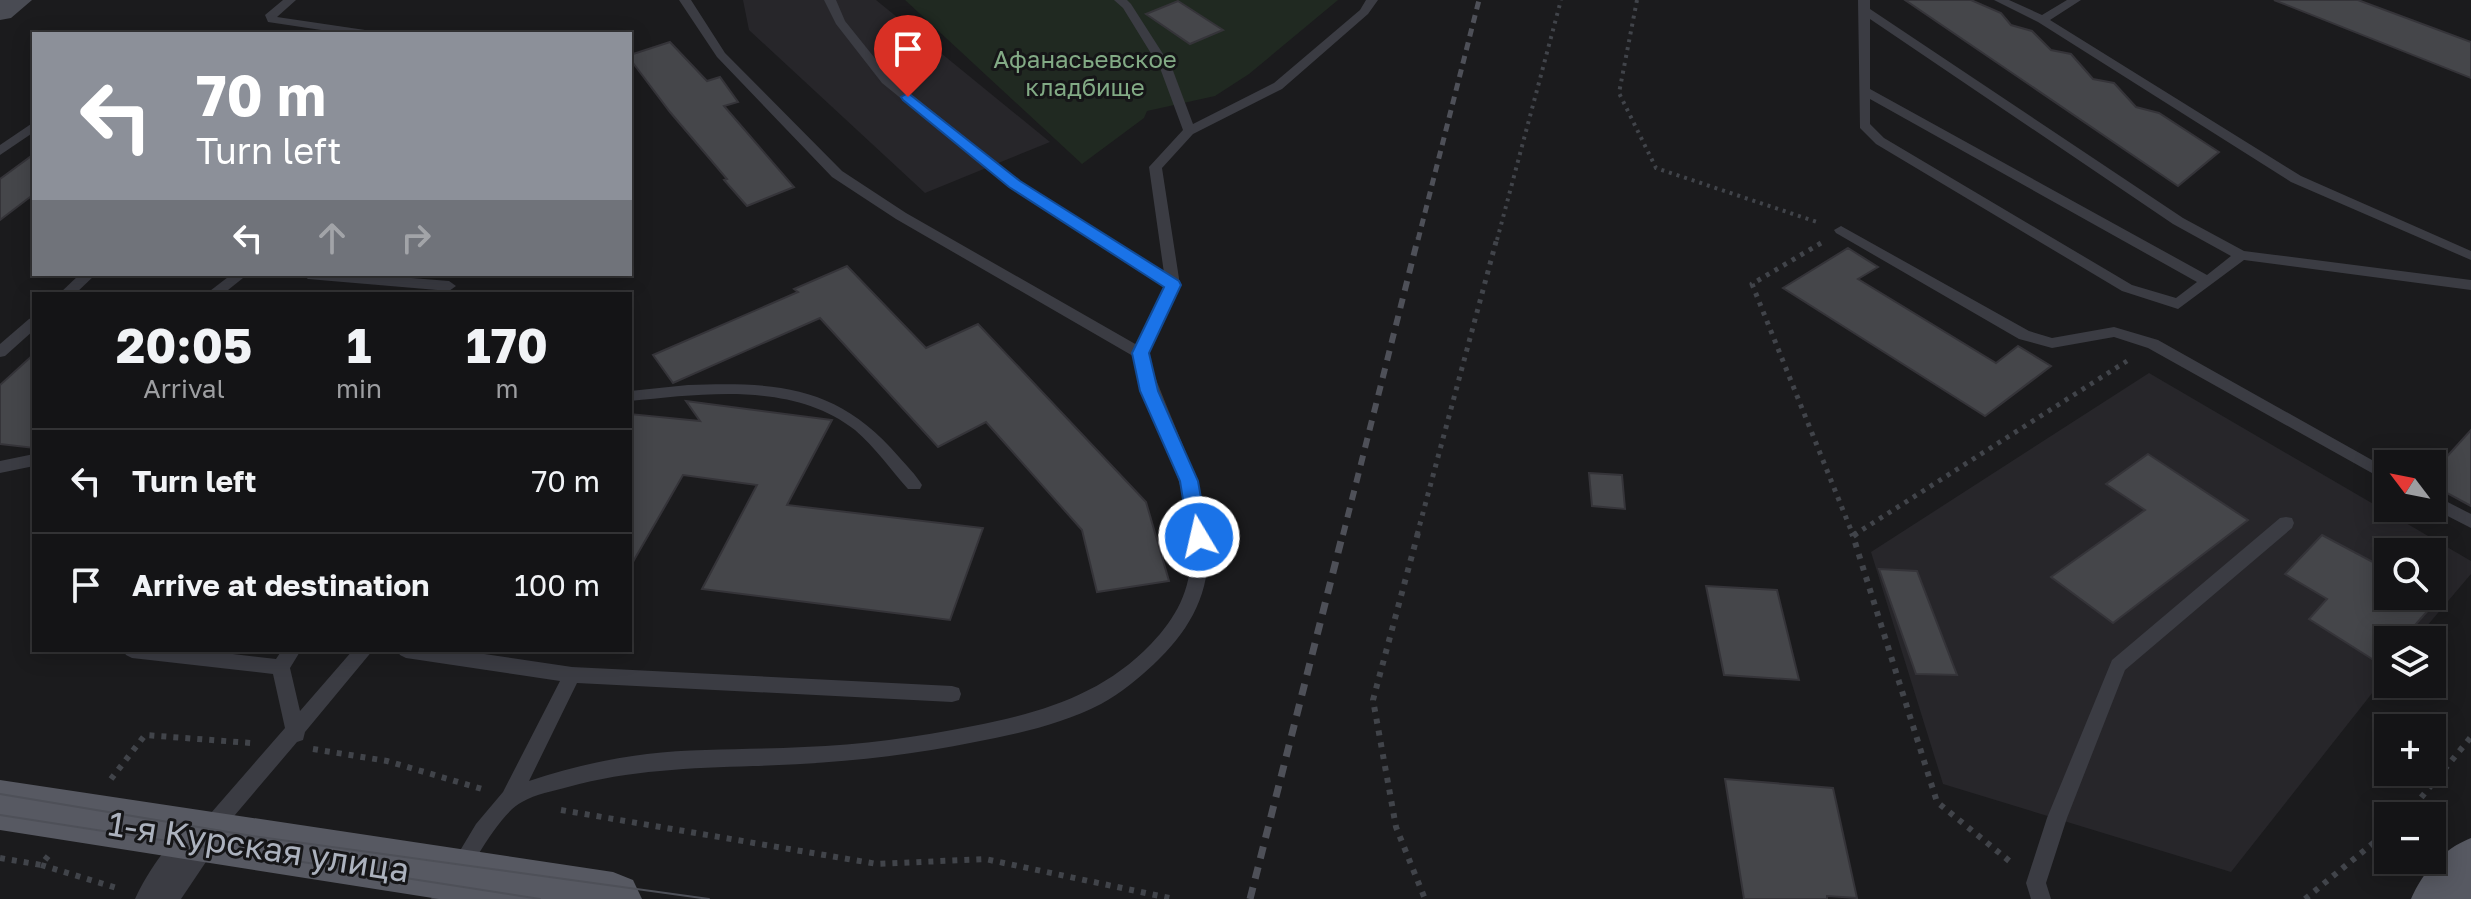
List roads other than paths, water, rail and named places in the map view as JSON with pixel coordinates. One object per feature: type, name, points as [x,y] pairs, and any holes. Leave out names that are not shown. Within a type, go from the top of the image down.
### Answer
[{"type":"main road","points":[[0,11],[17,0]]},
{"type":"main road","name":"1-я Курская улица","points":[[0,805],[202,838],[448,887],[613,899]]},
{"type":"main road","points":[[2440,899],[2471,864]]},
{"type":"street","points":[[140,895],[202,838]]},
{"type":"lane","points":[[290,0],[271,15],[272,20],[358,32]]},
{"type":"lane","points":[[685,0],[721,55],[837,174],[926,231],[1140,353]]},
{"type":"lane","points":[[830,0],[840,22],[886,80],[1015,184],[1173,285]]},
{"type":"lane","points":[[1120,0],[1127,6],[1166,68],[1189,131]]},
{"type":"lane","points":[[510,798],[577,775],[645,760],[809,756],[923,744],[1008,727],[1081,706],[1124,683],[1174,633],[1197,586],[1199,537],[1189,481],[1149,391],[1140,353],[1173,285],[1155,167],[1189,131],[1278,86],[1364,12],[1372,0]]},
{"type":"lane","points":[[2000,0],[2042,20],[2296,179],[2471,256]]},
{"type":"lane","points":[[2042,20],[2075,0]]},
{"type":"lane","points":[[1864,5],[1864,125],[1880,141],[2127,288],[2178,304],[2241,255]]},
{"type":"lane","points":[[1864,5],[2178,221],[2241,255],[2471,285]]},
{"type":"lane","points":[[1865,91],[2207,281]]},
{"type":"lane","points":[[0,151],[32,127]]},
{"type":"lane","points":[[1841,230],[2024,335],[2052,343],[2114,332],[2153,344],[2374,468]]},
{"type":"lane","points":[[68,292],[87,276]]},
{"type":"lane","points":[[216,292],[238,276]]},
{"type":"lane","points":[[332,276],[449,286]]},
{"type":"lane","points":[[0,352],[32,324]]},
{"type":"lane","points":[[632,396],[696,389],[797,393],[859,424],[914,485]]},
{"type":"lane","points":[[0,467],[32,460]]},
{"type":"lane","points":[[2446,508],[2471,522]]},
{"type":"lane","points":[[2038,891],[2057,818],[2118,665],[2286,523]]},
{"type":"lane","points":[[150,652],[281,667]]},
{"type":"lane","points":[[291,652],[281,667],[296,734]]},
{"type":"lane","points":[[202,838],[296,734],[362,652]]},
{"type":"lane","points":[[419,652],[572,675],[952,694]]},
{"type":"lane","points":[[448,887],[510,798],[572,675]]},
{"type":"tram line","points":[[0,794],[252,836],[709,899]]},
{"type":"tram line","points":[[0,815],[540,899]]},
{"type":"railway","points":[[1418,240],[1479,0]]},
{"type":"railway","points":[[1343,535],[1418,238]]},
{"type":"railway","points":[[1250,899],[1343,533]]},
{"type":"park label","name":"Афанасьевское кладбище","points":[[1085,72]]}]
